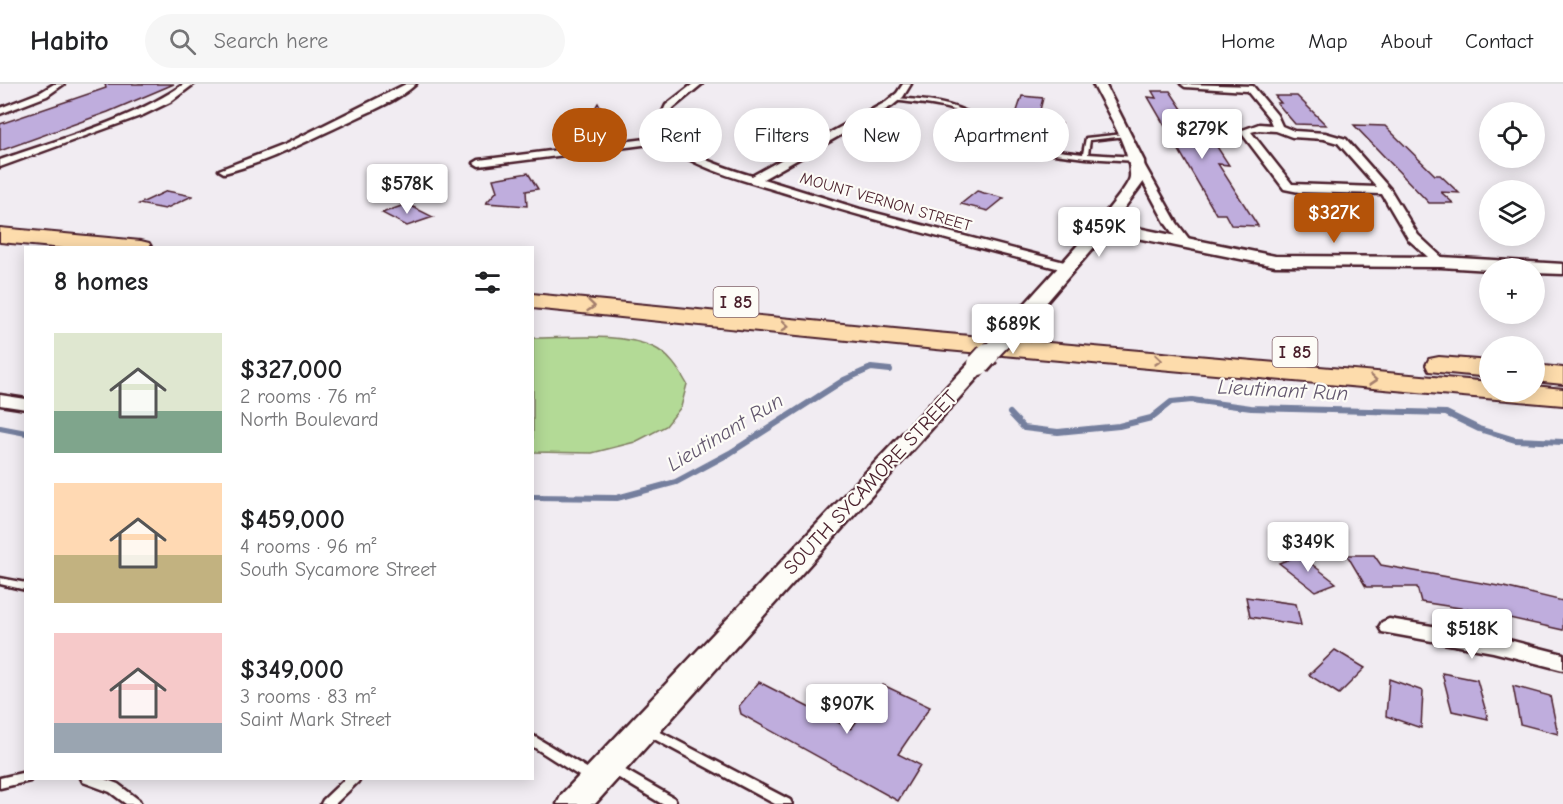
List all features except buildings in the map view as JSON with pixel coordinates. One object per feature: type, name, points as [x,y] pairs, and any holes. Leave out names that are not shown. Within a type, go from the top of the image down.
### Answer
[{"type":"highway","points":[[0,235],[119,246]]},
{"type":"highway","points":[[0,253],[24,255]]},
{"type":"highway","name":"I 85","points":[[534,283],[1479,368]]},
{"type":"highway","name":"I 85","points":[[534,301],[936,341],[1479,389]]},
{"type":"highway","points":[[1545,374],[1563,376]]},
{"type":"highway","points":[[1545,396],[1563,397]]},
{"type":"main road","points":[[1100,84],[1137,160]]},
{"type":"main road","name":"SOUTH SYCAMORE STREET","points":[[574,804],[1035,305],[1103,226],[1138,180],[1137,160]]},
{"type":"main road","points":[[1103,226],[1275,261],[1441,262],[1563,269]]},
{"type":"street","points":[[0,111],[44,94],[60,84]]},
{"type":"street","points":[[0,164],[140,113],[167,100],[190,84]]},
{"type":"street","points":[[224,170],[254,162],[285,148],[387,99],[412,84]]},
{"type":"street","points":[[670,108],[677,99],[698,84]]},
{"type":"street","points":[[753,180],[869,116],[895,99],[907,84]]},
{"type":"street","points":[[1185,84],[1230,85],[1253,89],[1274,117],[1278,128]]},
{"type":"street","points":[[1386,191],[1299,189],[1285,185],[1268,159],[1245,131],[1252,127],[1278,128],[1292,134],[1326,136],[1342,141],[1386,191],[1413,237],[1441,262]]},
{"type":"street","points":[[479,163],[639,143]]},
{"type":"street","points":[[1137,160],[1172,224],[1186,243]]},
{"type":"street","name":"MOUNT VERNON STREET","points":[[702,162],[856,211],[1068,267]]},
{"type":"street","points":[[0,400],[24,404]]},
{"type":"street","points":[[1389,627],[1493,644],[1563,662]]},
{"type":"lane","points":[[895,99],[951,106],[963,110],[975,118],[959,138],[964,141],[1137,160]]},
{"type":"lane","points":[[1085,156],[1088,140],[1125,135]]},
{"type":"lane","points":[[0,581],[24,587]]},
{"type":"lane","points":[[644,729],[786,804]]},
{"type":"lane","points":[[534,741],[670,802],[668,804]]},
{"type":"lane","points":[[0,783],[24,777]]},
{"type":"lane","points":[[92,780],[114,788],[135,804]]},
{"type":"lane","points":[[327,804],[352,780]]},
{"type":"green space","points":[[534,338],[610,338],[640,342],[659,350],[669,358],[687,384],[681,407],[666,426],[635,442],[592,453],[534,452]]},
{"type":"waterway","name":"Lieutinant Run","points":[[534,497],[617,498],[676,482],[730,453],[844,380],[871,368],[890,370]]},
{"type":"waterway","name":"Lieutinant Run","points":[[1010,413],[1024,428],[1058,432],[1119,426],[1151,418],[1171,402],[1192,400],[1251,408],[1446,413],[1479,429],[1515,440],[1563,442]]},
{"type":"waterway","name":"Lieutinant Run","points":[[0,428],[24,433]]}]
